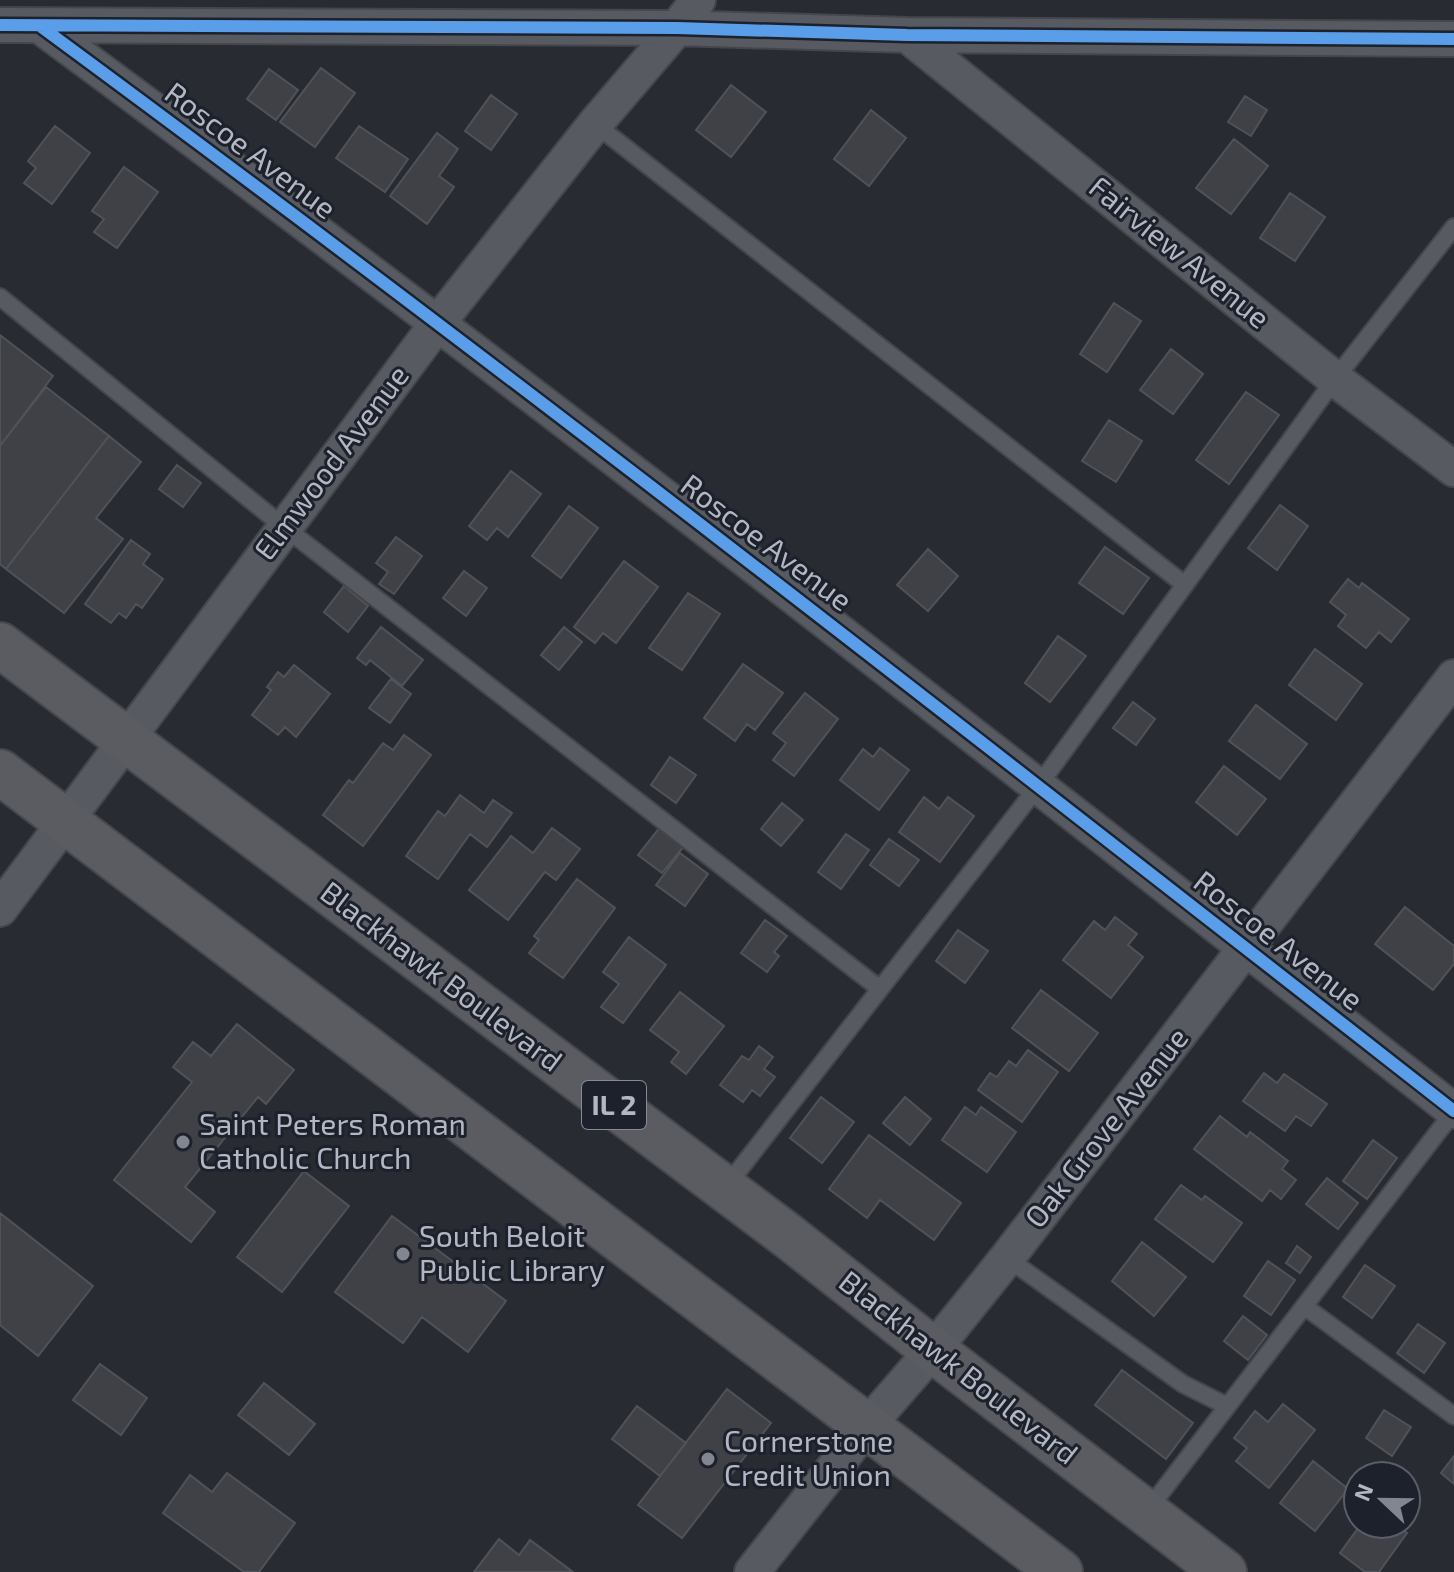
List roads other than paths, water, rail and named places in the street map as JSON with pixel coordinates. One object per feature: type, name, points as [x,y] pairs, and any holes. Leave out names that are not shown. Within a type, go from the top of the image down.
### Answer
[{"type":"main road","name":"Blackhawk Boulevard","points":[[0,645],[725,1188],[1224,1572]]},
{"type":"main road","points":[[0,772],[1060,1572]]},
{"type":"street","name":"Elmwood Avenue","points":[[0,909],[437,324],[595,124],[698,0]]},
{"type":"street","points":[[0,25],[677,28],[907,35],[1454,39]]},
{"type":"street","name":"Roscoe Avenue","points":[[40,26],[437,324],[1039,785],[1454,1111]]},
{"type":"street","name":"Fairview Avenue","points":[[907,35],[1335,379],[1454,469]]},
{"type":"street","name":"Oak Grove Avenue","points":[[752,1572],[867,1426],[1007,1258],[1454,677]]},
{"type":"lane","points":[[595,124],[1185,585]]},
{"type":"lane","points":[[725,1188],[1039,785],[1335,379],[1454,227]]},
{"type":"lane","points":[[0,297],[284,527],[880,989]]},
{"type":"lane","points":[[1146,1512],[1454,1111]]},
{"type":"lane","points":[[1007,1258],[1183,1384],[1227,1406]]},
{"type":"lane","points":[[1304,1306],[1454,1416]]},
{"type":"place","name":"Saint Peters Roman Catholic Church","points":[[183,1142]]},
{"type":"place","name":"South Beloit Public Library","points":[[403,1254]]},
{"type":"place","name":"Cornerstone Credit Union","points":[[708,1459]]}]
